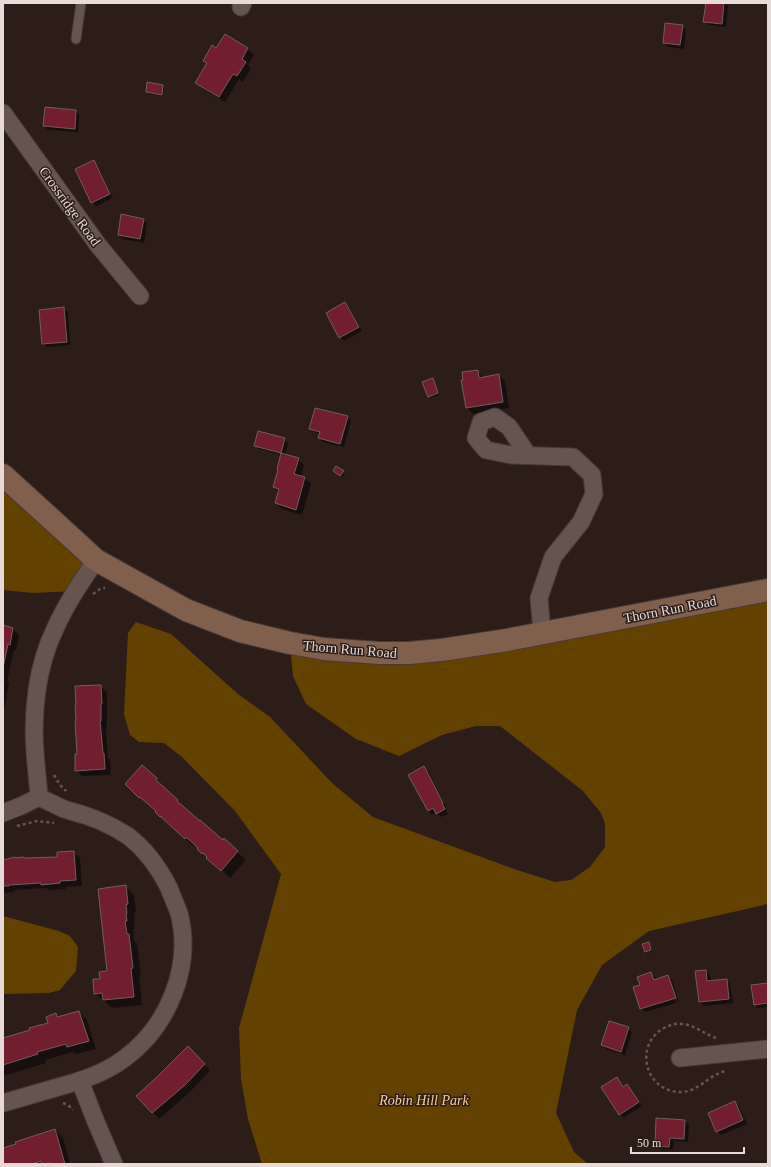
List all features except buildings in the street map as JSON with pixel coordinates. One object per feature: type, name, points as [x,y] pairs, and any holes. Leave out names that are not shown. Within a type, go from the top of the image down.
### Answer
[{"type":"street","name":"Crossridge Road","points":[[3,113],[98,245],[140,296]]},
{"type":"street","points":[[528,455],[573,457],[592,475],[594,494],[581,522],[553,557],[539,598],[542,633]]},
{"type":"street","name":"Thorn Run Road","points":[[3,474],[96,560],[186,610],[240,631],[290,643],[352,652],[409,653],[441,650],[542,633],[768,590]]},
{"type":"street","points":[[39,797],[34,730],[37,688],[41,668],[47,648],[63,611],[96,560]]},
{"type":"street","points":[[3,813],[39,797]]},
{"type":"street","points":[[3,1103],[80,1081],[110,1068],[125,1058],[142,1044],[160,1020],[167,1009],[180,972],[182,932],[179,913],[163,877],[142,848],[122,833],[102,822],[65,809],[39,797]]},
{"type":"street","points":[[680,1058],[768,1049]]},
{"type":"street","points":[[80,1081],[114,1164]]},
{"type":"lane","points":[[76,39],[81,3]]},
{"type":"path","points":[[90,597],[100,589],[105,588]]},
{"type":"path","points":[[53,773],[60,785],[68,792]]},
{"type":"path","points":[[10,828],[38,821],[60,824]]},
{"type":"path","points":[[61,1104],[64,1103],[70,1106],[76,1116]]},
{"type":"green space","points":[[3,475],[96,560],[75,591],[33,593],[3,590]]},
{"type":"green space","name":"Robin Hill Park","points":[[768,590],[768,904],[649,931],[602,965],[577,1010],[556,1113],[574,1152],[588,1164],[262,1164],[248,1119],[241,1079],[239,1028],[281,874],[235,811],[182,757],[164,743],[139,742],[130,735],[124,714],[128,633],[136,622],[171,634],[238,694],[270,717],[333,784],[373,817],[517,870],[555,882],[571,880],[590,867],[605,847],[605,824],[601,813],[583,791],[500,726],[476,726],[442,735],[399,756],[356,739],[306,704],[293,676],[290,643],[379,653]]},
{"type":"green space","points":[[3,916],[59,931],[70,936],[78,947],[76,971],[60,990],[49,993],[3,994]]}]
